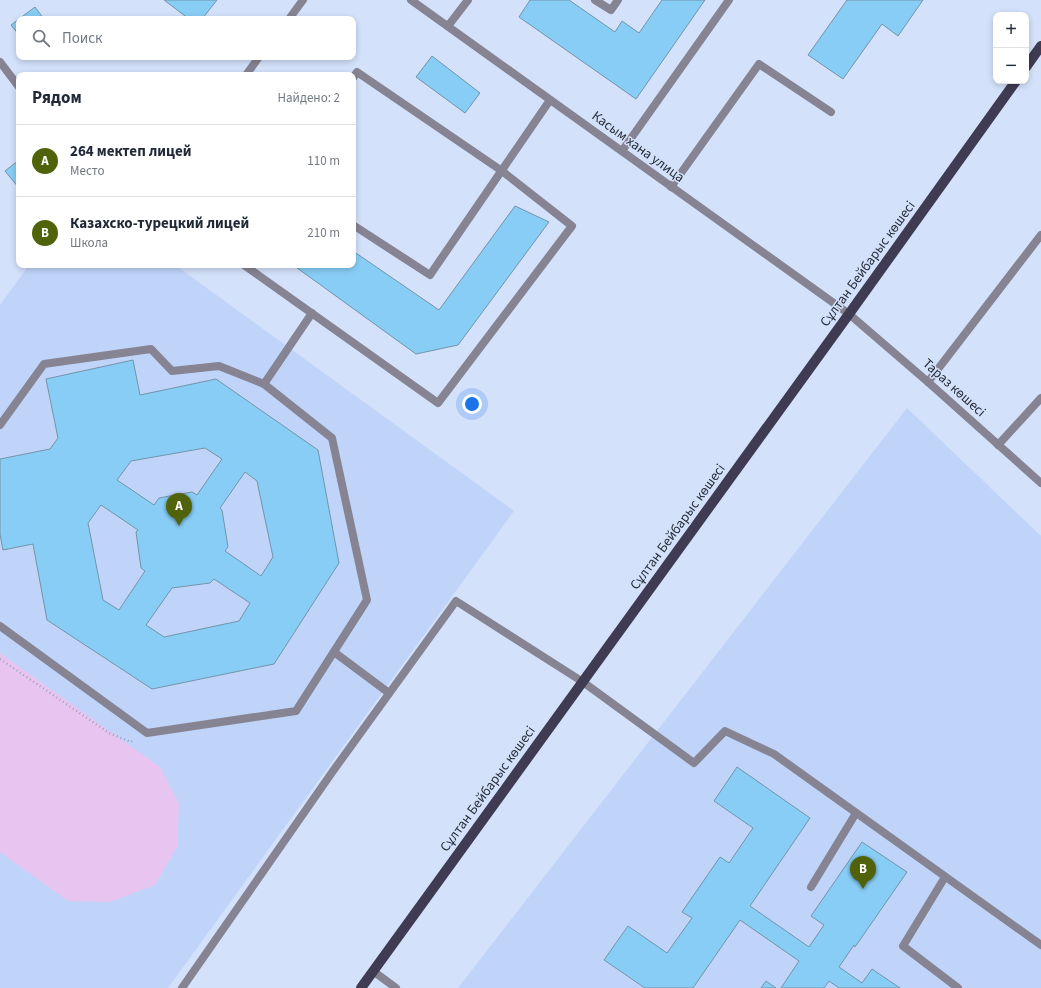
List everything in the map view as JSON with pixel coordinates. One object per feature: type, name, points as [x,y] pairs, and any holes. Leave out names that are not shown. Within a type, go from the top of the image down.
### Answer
[{"type":"main road","points":[[1029,63],[1041,46]]},
{"type":"main road","name":"Сұлтан Бейбарыс көшесі","points":[[361,988],[1014,84]]},
{"type":"street","points":[[291,16],[303,0]]},
{"type":"street","name":"Касым хана улица","points":[[411,0],[849,314]]},
{"type":"street","points":[[448,26],[468,0]]},
{"type":"street","points":[[596,0],[611,10],[618,0]]},
{"type":"street","points":[[622,151],[729,0]]},
{"type":"street","points":[[248,72],[257,60]]},
{"type":"street","points":[[0,62],[16,83]]},
{"type":"street","points":[[671,187],[758,64],[832,112]]},
{"type":"street","points":[[248,268],[438,403],[572,226],[502,171],[358,72],[356,74]]},
{"type":"street","points":[[356,227],[430,275],[550,100]]},
{"type":"street","points":[[928,382],[1041,234]]},
{"type":"street","points":[[264,384],[312,313]]},
{"type":"street","name":"Тараз көшесі","points":[[849,314],[1041,483]]},
{"type":"street","points":[[0,425],[44,364],[151,349],[172,371],[219,366],[264,384],[332,438],[367,600],[296,711],[147,733],[0,626]]},
{"type":"street","points":[[998,445],[1041,398]]},
{"type":"street","points":[[182,988],[328,778],[456,601],[583,682],[694,763],[725,731],[774,754],[1041,945]]},
{"type":"street","points":[[334,652],[389,693]]},
{"type":"street","points":[[811,887],[856,812]]},
{"type":"street","points":[[945,876],[903,946],[958,988]]},
{"type":"street","points":[[373,971],[396,988]]},
{"type":"path","points":[[0,659],[109,734],[132,742],[147,733]]},
{"type":"shaded area","points":[[27,268],[179,268],[514,511],[168,988],[0,988],[0,305]]},
{"type":"shaded area","points":[[907,408],[1041,536],[1041,988],[458,988]]},
{"type":"shaded area","points":[[0,653],[160,767],[179,804],[177,847],[155,885],[110,902],[68,901],[0,852]]},
{"type":"building","points":[[164,0],[217,0],[204,16],[185,16]]},
{"type":"building","points":[[530,0],[569,0],[615,32],[622,21],[639,33],[662,0],[705,0],[636,99],[519,17]]},
{"type":"building","points":[[847,0],[923,0],[898,36],[882,24],[843,79],[808,55]]},
{"type":"building","points":[[35,7],[42,16],[23,16]]},
{"type":"building","points":[[16,21],[16,31],[11,25]]},
{"type":"building","points":[[432,56],[480,93],[465,113],[416,77]]},
{"type":"building","points":[[16,162],[16,184],[5,171]]},
{"type":"building","points":[[515,206],[549,222],[458,345],[416,354],[297,268],[356,268],[356,253],[439,310]]},
{"type":"building","points":[[133,360],[140,395],[216,379],[318,450],[339,563],[274,664],[152,689],[47,620],[33,544],[3,550],[0,534],[0,459],[50,449],[58,438],[46,379]],"holes":[[[205,448],[222,459],[197,495],[192,492],[159,498],[154,505],[117,480],[131,461]],[[245,472],[257,481],[273,557],[261,576],[225,551],[228,547],[222,510],[220,508]],[[101,505],[138,530],[136,532],[141,568],[145,571],[119,610],[103,600],[88,523]],[[214,579],[250,603],[239,621],[164,637],[146,625],[172,588],[210,583]]]},
{"type":"building","points":[[737,767],[810,818],[750,906],[809,947],[824,925],[811,916],[862,842],[907,872],[855,947],[854,945],[839,967],[862,983],[872,969],[900,988],[839,988],[829,981],[824,988],[781,988],[799,961],[740,920],[693,988],[645,988],[604,960],[628,926],[667,953],[692,918],[682,912],[720,857],[729,863],[753,828],[714,801]]},
{"type":"building","points":[[766,981],[776,988],[761,988]]},
{"type":"place","name":"264 мектеп лицей","points":[[179,526]]},
{"type":"place","name":"Казахско-турецкий лицей","points":[[863,889]]}]
